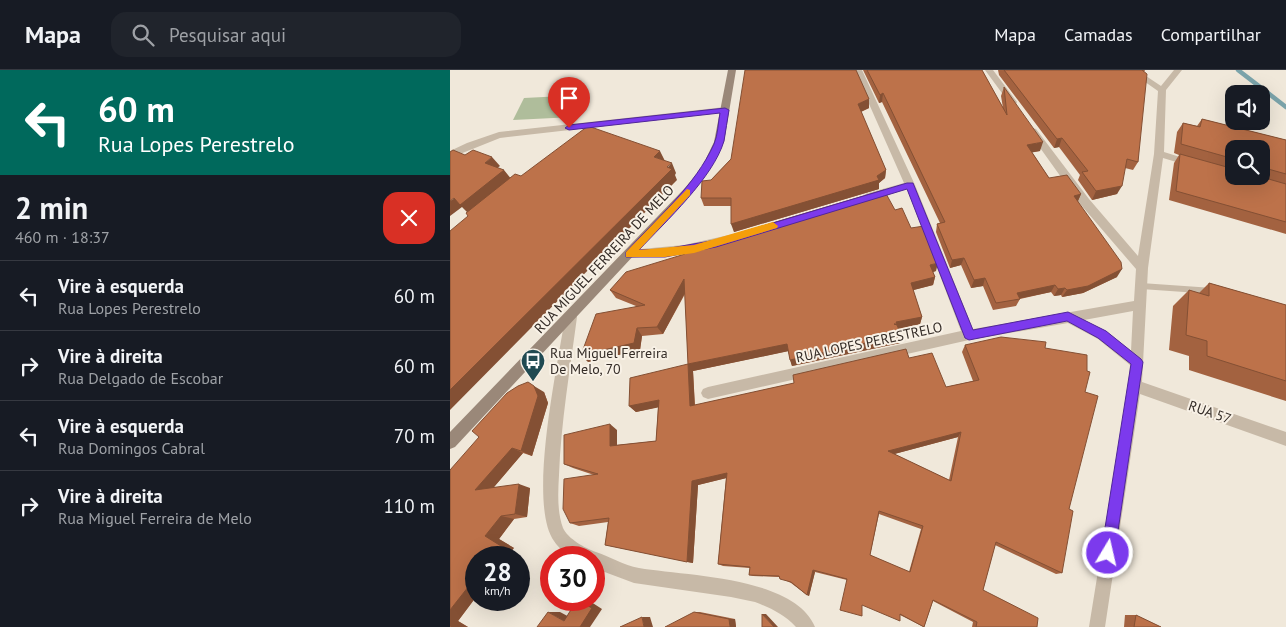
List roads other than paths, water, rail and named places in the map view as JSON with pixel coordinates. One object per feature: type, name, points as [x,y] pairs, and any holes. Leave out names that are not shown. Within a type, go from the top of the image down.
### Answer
[{"type":"main road","name":"RUA MIGUEL FERREIRA DE MELO","points":[[450,442],[630,254],[688,191],[704,170],[719,142],[732,70]]},
{"type":"street","points":[[858,70],[910,185],[969,335]]},
{"type":"street","points":[[989,70],[1017,109]]},
{"type":"street","points":[[1132,70],[1162,90]]},
{"type":"street","points":[[1097,627],[1135,386],[1142,268],[1159,154],[1162,90],[1178,70]]},
{"type":"street","points":[[450,155],[470,145],[499,135],[725,110]]},
{"type":"street","points":[[1029,124],[1085,202],[1142,268]]},
{"type":"street","points":[[572,138],[587,126]]},
{"type":"street","points":[[1159,154],[1206,168]]},
{"type":"street","points":[[856,201],[910,185]]},
{"type":"street","points":[[630,254],[665,253],[694,249],[750,233]]},
{"type":"street","name":"RUA LOPES PERESTRELO","points":[[708,393],[969,335],[1141,305]]},
{"type":"street","points":[[569,546],[557,532],[552,511],[554,437],[571,317]]},
{"type":"street","points":[[1068,317],[1102,335],[1137,362]]},
{"type":"street","name":"RUA 57","points":[[1135,386],[1286,439]]},
{"type":"street","points":[[605,565],[638,576],[748,591],[783,603],[802,619],[807,627]]},
{"type":"lane","points":[[1141,286],[1222,292]]},
{"type":"waterway","points":[[1238,70],[1286,107]]},
{"type":"place","name":"Rua Miguel Ferreira De Melo, 70","points":[[533,382]]}]
